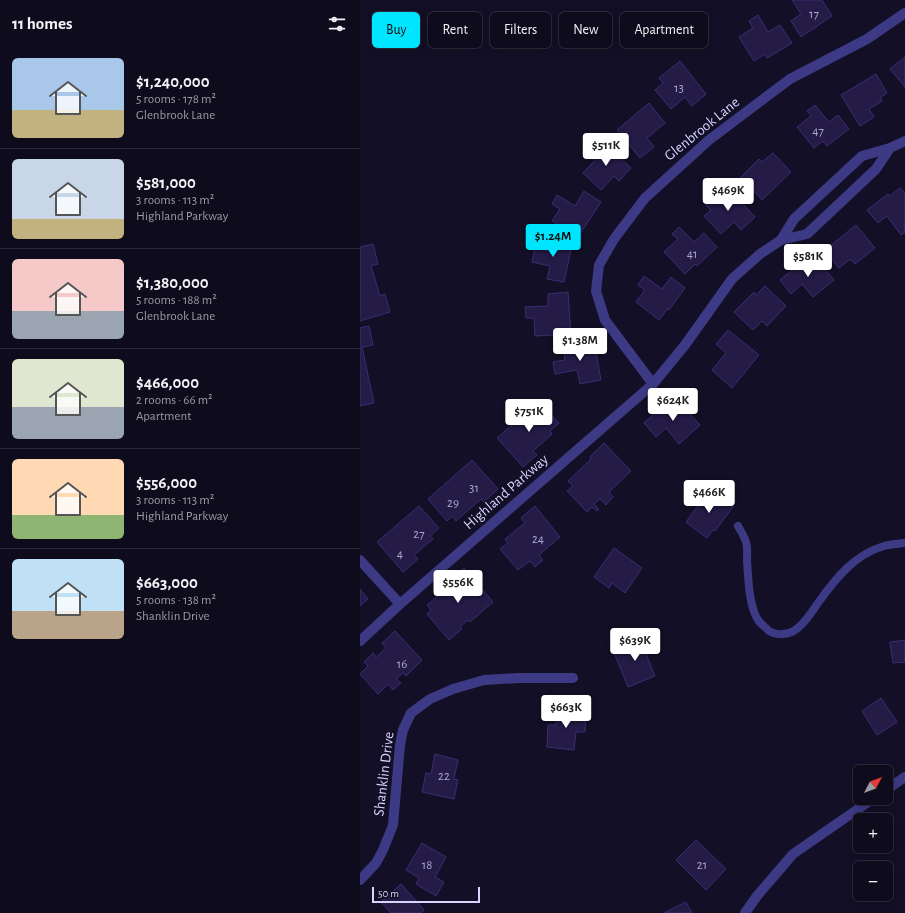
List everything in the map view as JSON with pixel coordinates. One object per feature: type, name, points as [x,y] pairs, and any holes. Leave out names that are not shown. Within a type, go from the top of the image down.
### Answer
[{"type":"street","name":"Glenbrook Lane","points":[[653,384],[605,320],[596,291],[599,265],[614,239],[645,198],[709,140],[790,79],[867,39],[905,13]]},
{"type":"street","name":"Highland Parkway","points":[[781,240],[794,219],[862,156],[890,148],[905,141]]},
{"type":"street","name":"Highland Parkway","points":[[360,641],[400,604],[653,384],[685,345],[732,279],[760,254],[781,240],[807,234],[876,170],[890,148]]},
{"type":"street","points":[[360,560],[400,604]]},
{"type":"street","name":"Shanklin Drive","points":[[360,880],[376,863],[386,844],[393,824],[400,745],[403,730],[411,713],[430,699],[453,688],[484,680],[519,678],[573,678]]},
{"type":"street","points":[[893,785],[905,777]]},
{"type":"street","points":[[744,913],[793,854],[864,805]]},
{"type":"lane","points":[[738,526],[744,535],[746,543],[752,605],[757,619],[772,633],[783,635],[792,632],[800,626],[840,575],[850,565],[871,551],[884,546],[905,543]]},
{"type":"building","points":[[792,0],[822,0],[832,16],[801,37],[791,21],[801,14]]},
{"type":"building","points":[[758,15],[768,32],[780,25],[792,43],[767,58],[765,54],[754,61],[739,37],[753,28],[749,21]]},
{"type":"building","points":[[905,57],[905,87],[890,69]]},
{"type":"building","points":[[680,61],[706,94],[692,106],[685,97],[671,109],[655,90],[663,83],[659,78]]},
{"type":"building","points":[[876,74],[887,93],[880,98],[882,101],[869,109],[874,117],[860,126],[841,95]]},
{"type":"building","points":[[649,103],[665,123],[647,138],[654,147],[640,158],[617,130]]},
{"type":"building","points":[[815,105],[829,122],[838,115],[849,129],[827,146],[823,141],[814,148],[797,127],[811,116],[807,111]]},
{"type":"building","points":[[602,142],[631,168],[619,181],[614,176],[601,190],[583,173],[595,160],[590,155]]},
{"type":"building","points":[[773,153],[791,172],[762,200],[741,177],[759,159],[762,162]]},
{"type":"building","points":[[726,186],[755,217],[741,230],[734,222],[721,234],[704,216],[711,210],[706,205]]},
{"type":"building","points":[[900,188],[905,193],[905,232],[901,235],[887,216],[878,223],[867,210],[888,194],[890,196]]},
{"type":"building","points":[[584,191],[601,202],[578,237],[552,221],[560,209],[552,204],[557,195],[575,206]]},
{"type":"building","points":[[856,225],[875,248],[855,264],[850,259],[839,268],[824,251]]},
{"type":"building","points":[[679,227],[694,242],[704,233],[717,247],[697,266],[695,264],[685,274],[664,252],[678,239],[672,234]]},
{"type":"building","points":[[537,238],[572,245],[564,282],[547,279],[550,266],[532,262]]},
{"type":"building","points":[[373,244],[378,264],[371,266],[380,296],[385,294],[390,312],[360,321],[360,247]]},
{"type":"building","points":[[815,257],[834,280],[813,297],[802,284],[791,294],[780,280],[802,262],[805,265]]},
{"type":"building","points":[[644,276],[662,289],[671,277],[685,288],[669,310],[668,308],[659,320],[636,302],[645,290],[638,285]]},
{"type":"building","points":[[765,286],[786,306],[767,326],[762,321],[753,330],[734,312],[754,292],[756,295]]},
{"type":"building","points":[[568,292],[571,334],[535,336],[534,318],[526,318],[525,307],[548,306],[548,294]]},
{"type":"building","points":[[369,326],[373,345],[362,347],[374,403],[360,406],[360,328]]},
{"type":"building","points":[[728,330],[759,355],[732,388],[712,370],[726,353],[716,344]]},
{"type":"building","points":[[594,341],[601,380],[580,384],[577,370],[555,374],[553,362],[565,360],[563,346]]},
{"type":"building","points":[[676,399],[700,425],[679,444],[666,428],[656,437],[644,423],[664,405],[666,407]]},
{"type":"building","points":[[539,401],[559,423],[550,431],[552,434],[533,451],[537,455],[523,467],[497,438]]},
{"type":"building","points":[[604,443],[631,471],[609,492],[613,497],[606,505],[600,499],[594,504],[599,509],[597,511],[592,507],[587,512],[567,491],[573,486],[568,481],[591,459],[590,457]]},
{"type":"building","points":[[472,460],[498,489],[484,502],[481,499],[456,521],[452,516],[447,521],[428,499]]},
{"type":"building","points":[[709,490],[733,507],[715,531],[713,530],[707,538],[686,522]]},
{"type":"building","points":[[419,506],[439,528],[430,536],[433,539],[414,555],[418,559],[403,572],[377,542]]},
{"type":"building","points":[[535,506],[560,537],[539,555],[543,560],[535,567],[530,561],[518,570],[500,549],[508,543],[505,539],[525,523],[521,518]]},
{"type":"building","points":[[614,548],[642,568],[625,593],[612,583],[609,588],[594,577]]},
{"type":"building","points":[[464,568],[493,602],[470,622],[468,620],[460,627],[462,629],[449,640],[427,614],[431,610],[427,605],[453,583],[450,580]]},
{"type":"building","points":[[360,589],[368,599],[360,606]]},
{"type":"building","points":[[395,631],[422,660],[406,676],[403,673],[396,679],[401,683],[393,690],[388,684],[378,694],[360,674],[368,666],[364,662],[373,653],[376,657],[386,648],[382,643]]},
{"type":"building","points":[[648,637],[653,651],[646,654],[655,676],[628,687],[613,650]]},
{"type":"building","points":[[905,640],[905,662],[893,663],[890,642]]},
{"type":"building","points":[[881,698],[897,722],[877,735],[862,711]]},
{"type":"building","points":[[557,709],[586,711],[585,732],[576,732],[574,750],[547,747],[548,725],[556,725]]},
{"type":"building","points":[[435,754],[458,760],[454,779],[458,780],[454,799],[422,792],[426,773],[431,774]]},
{"type":"building","points":[[696,840],[726,869],[706,890],[676,860]]},
{"type":"building","points":[[422,843],[446,857],[435,877],[444,882],[436,896],[416,884],[419,878],[406,870]]},
{"type":"building","points":[[401,884],[424,910],[421,913],[391,913],[381,902]]},
{"type":"building","points":[[686,902],[692,913],[664,913]]}]
